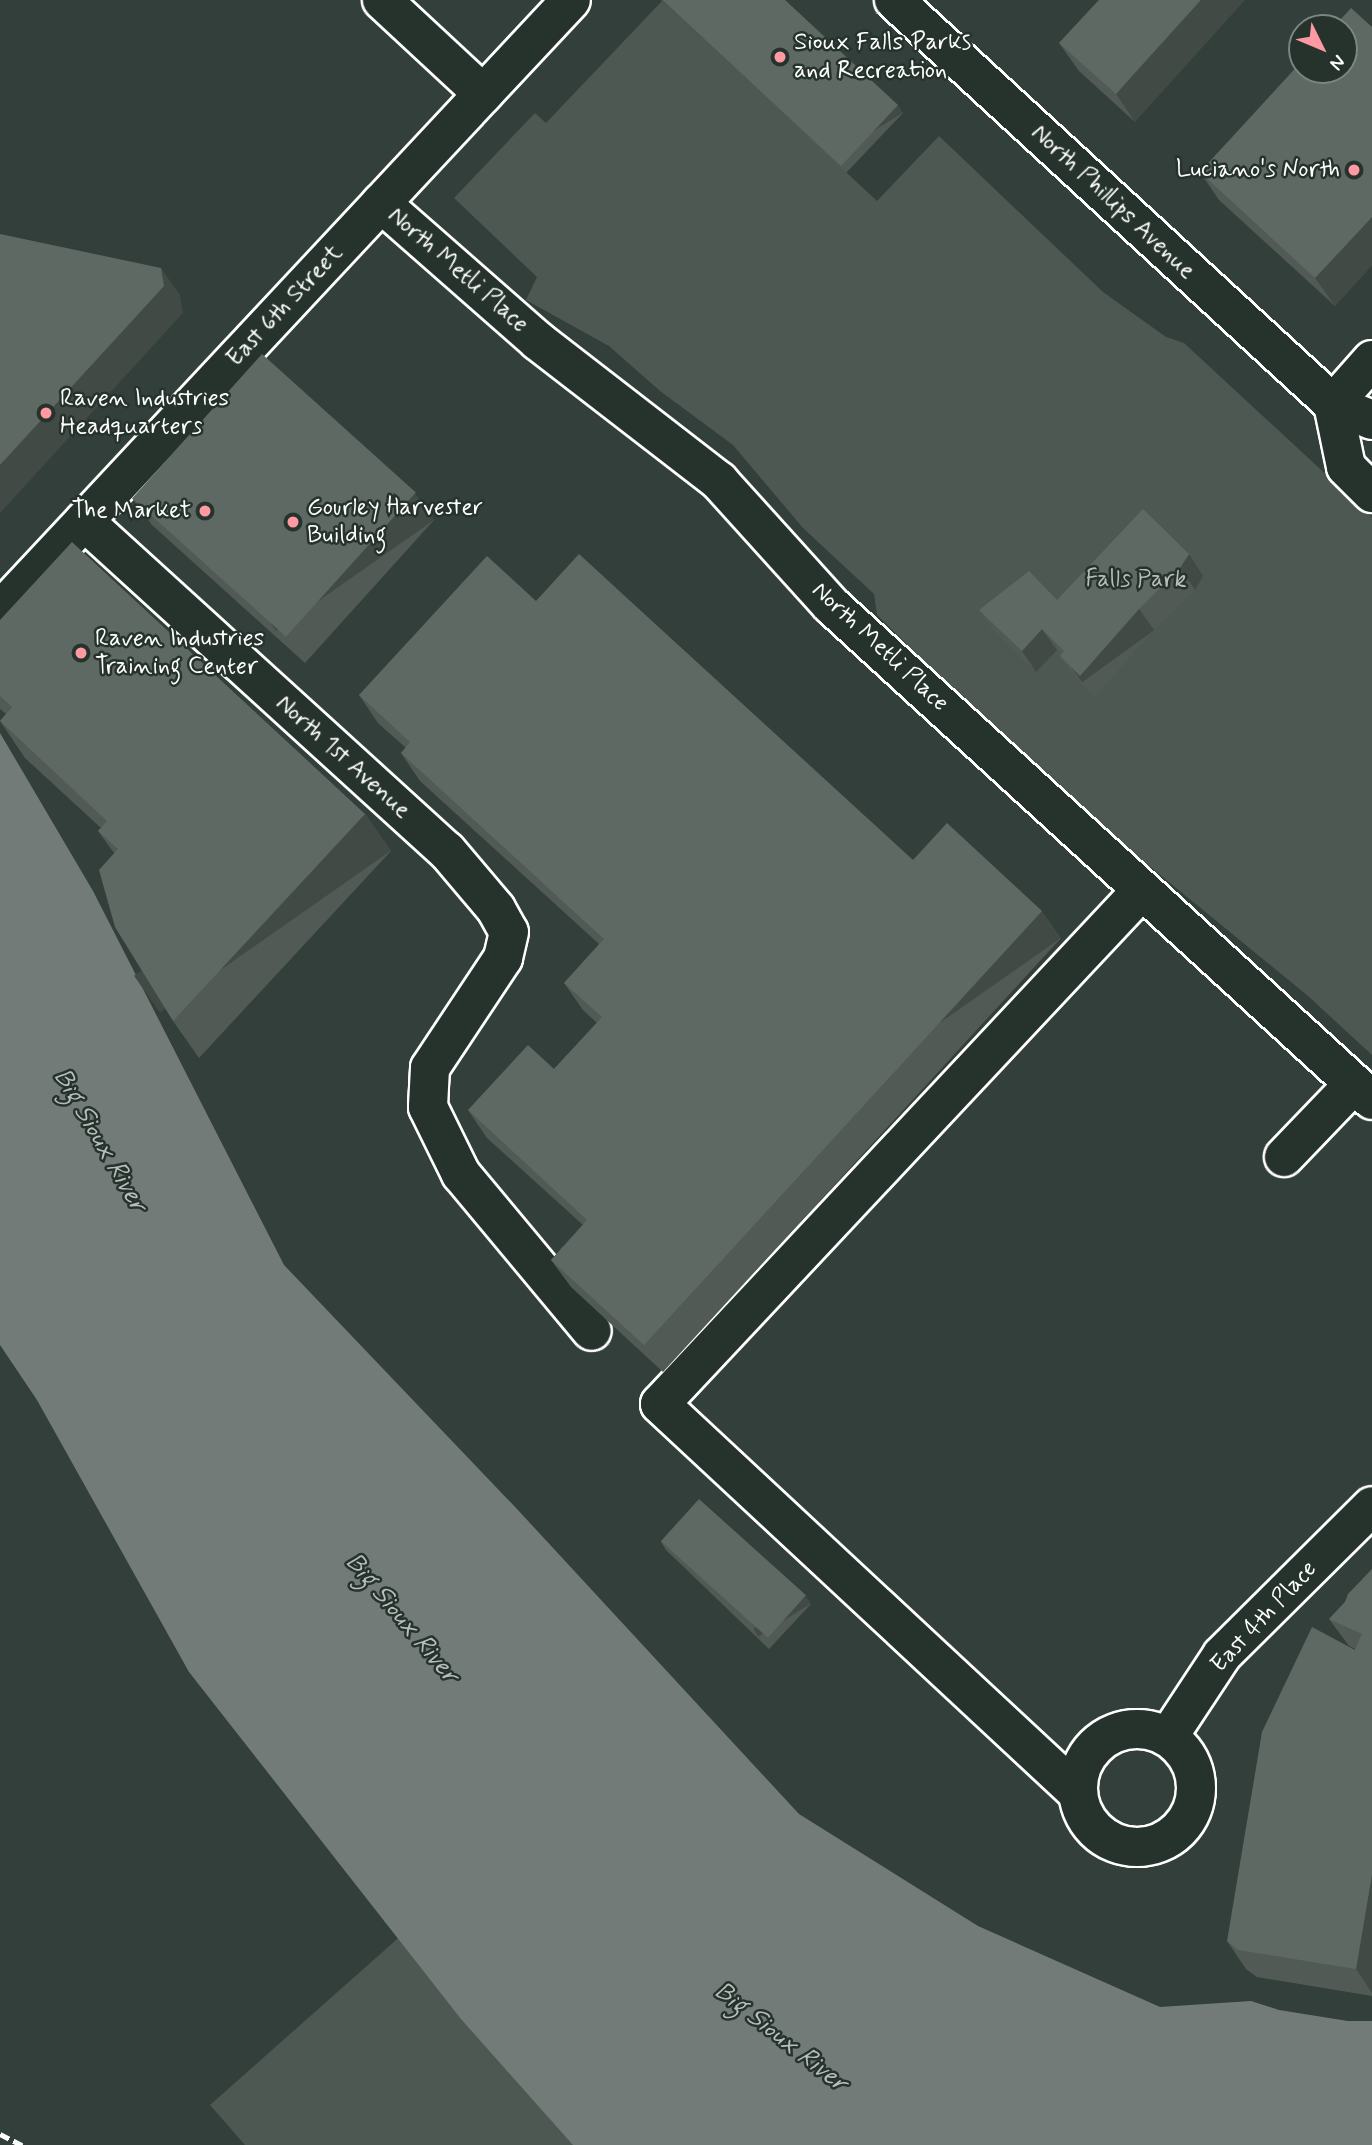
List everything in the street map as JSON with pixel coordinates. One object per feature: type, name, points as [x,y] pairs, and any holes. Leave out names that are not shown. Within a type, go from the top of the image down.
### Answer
[{"type":"street","points":[[382,0],[483,94]]},
{"type":"street","name":"East 6th Street","points":[[0,611],[571,0]]},
{"type":"street","name":"North Phillips Avenue","points":[[894,0],[1333,404],[1372,420]]},
{"type":"street","name":"North Metli Place","points":[[381,203],[538,341],[719,481],[831,605],[1363,1092]]},
{"type":"street","points":[[1372,360],[1333,404],[1346,467],[1372,493]]},
{"type":"street","name":"North 1st Avenue","points":[[84,521],[447,851],[496,909],[509,932],[503,958],[430,1068],[428,1107],[461,1174],[592,1331]]},
{"type":"street","points":[[1078,1793],[660,1404],[1142,890]]},
{"type":"street","points":[[1284,1157],[1363,1092]]},
{"type":"street","name":"East 4th Place","points":[[1168,1737],[1223,1655],[1372,1506]]},
{"type":"street","points":[[1133,1729],[1151,1730],[1168,1737],[1183,1750],[1193,1767],[1196,1787],[1194,1807],[1184,1825],[1168,1839],[1150,1847],[1129,1847],[1110,1841],[1088,1821],[1078,1793],[1080,1773],[1087,1756],[1099,1742],[1115,1733],[1133,1729]]},
{"type":"green space","name":"Falls Park","points":[[662,1],[877,201],[939,136],[1103,292],[1166,337],[1184,343],[1372,517],[1372,1055],[1308,996],[1120,842],[998,734],[877,615],[874,594],[803,528],[733,445],[660,391],[609,346],[526,300],[537,277],[454,198],[535,113],[546,123]]},
{"type":"green space","points":[[608,1752],[1047,2145],[245,2145],[210,2105]]},
{"type":"water","name":"Big Sioux River","points":[[0,733],[93,891],[284,1265],[517,1509],[799,1814],[978,1926],[1160,2007],[1251,2001],[1279,2010],[1348,2021],[1372,2021],[1372,2145],[573,2145],[461,2019],[189,1672],[37,1400],[0,1345]]},
{"type":"building","points":[[663,0],[785,0],[898,105],[841,166]]},
{"type":"building","points":[[1099,0],[1201,0],[1116,94],[1059,43]]},
{"type":"building","points":[[1351,8],[1358,14],[1346,14]]},
{"type":"building","points":[[1358,14],[1372,27],[1372,217],[1315,278],[1200,172],[1288,76],[1288,84],[1358,84]]},
{"type":"building","name":"Raven Industries Headquarters","points":[[0,234],[161,268],[164,286],[0,465]]},
{"type":"building","name":"Gourley Harvester Building","points":[[262,354],[416,493],[286,637],[132,498]]},
{"type":"building","points":[[1143,509],[1189,554],[1180,568],[1139,609],[1080,676],[1060,656],[1064,651],[1042,629],[1022,651],[979,610],[1029,571],[1057,600]]},
{"type":"building","points":[[72,542],[365,814],[173,1021],[115,927],[99,870],[118,849],[98,831],[107,821],[0,721],[12,707],[0,696],[0,620]]},
{"type":"building","points":[[579,554],[913,860],[947,823],[1042,911],[644,1345],[551,1260],[587,1220],[468,1110],[528,1045],[554,1069],[602,1017],[564,983],[604,939],[401,753],[410,742],[359,695],[487,556],[536,601]]},
{"type":"building","points":[[699,1499],[806,1595],[768,1638],[661,1541]]},
{"type":"building","points":[[1372,1569],[1372,1874],[1356,1969],[1238,1950],[1227,1941],[1262,1732],[1312,1627],[1355,1650],[1362,1634],[1329,1619]]},
{"type":"railway","points":[[0,2134],[22,2145]]},
{"type":"place","name":"Sioux Falls Parks and Recreation","points":[[780,57]]},
{"type":"place","name":"Luciano's North","points":[[1354,170]]},
{"type":"place","name":"Raven Industries Headquarters","points":[[46,413]]},
{"type":"place","name":"The Market","points":[[205,511]]},
{"type":"place","name":"Gourley Harvester Building","points":[[293,522]]},
{"type":"place","name":"Raven Industries Training Center","points":[[81,653]]}]
